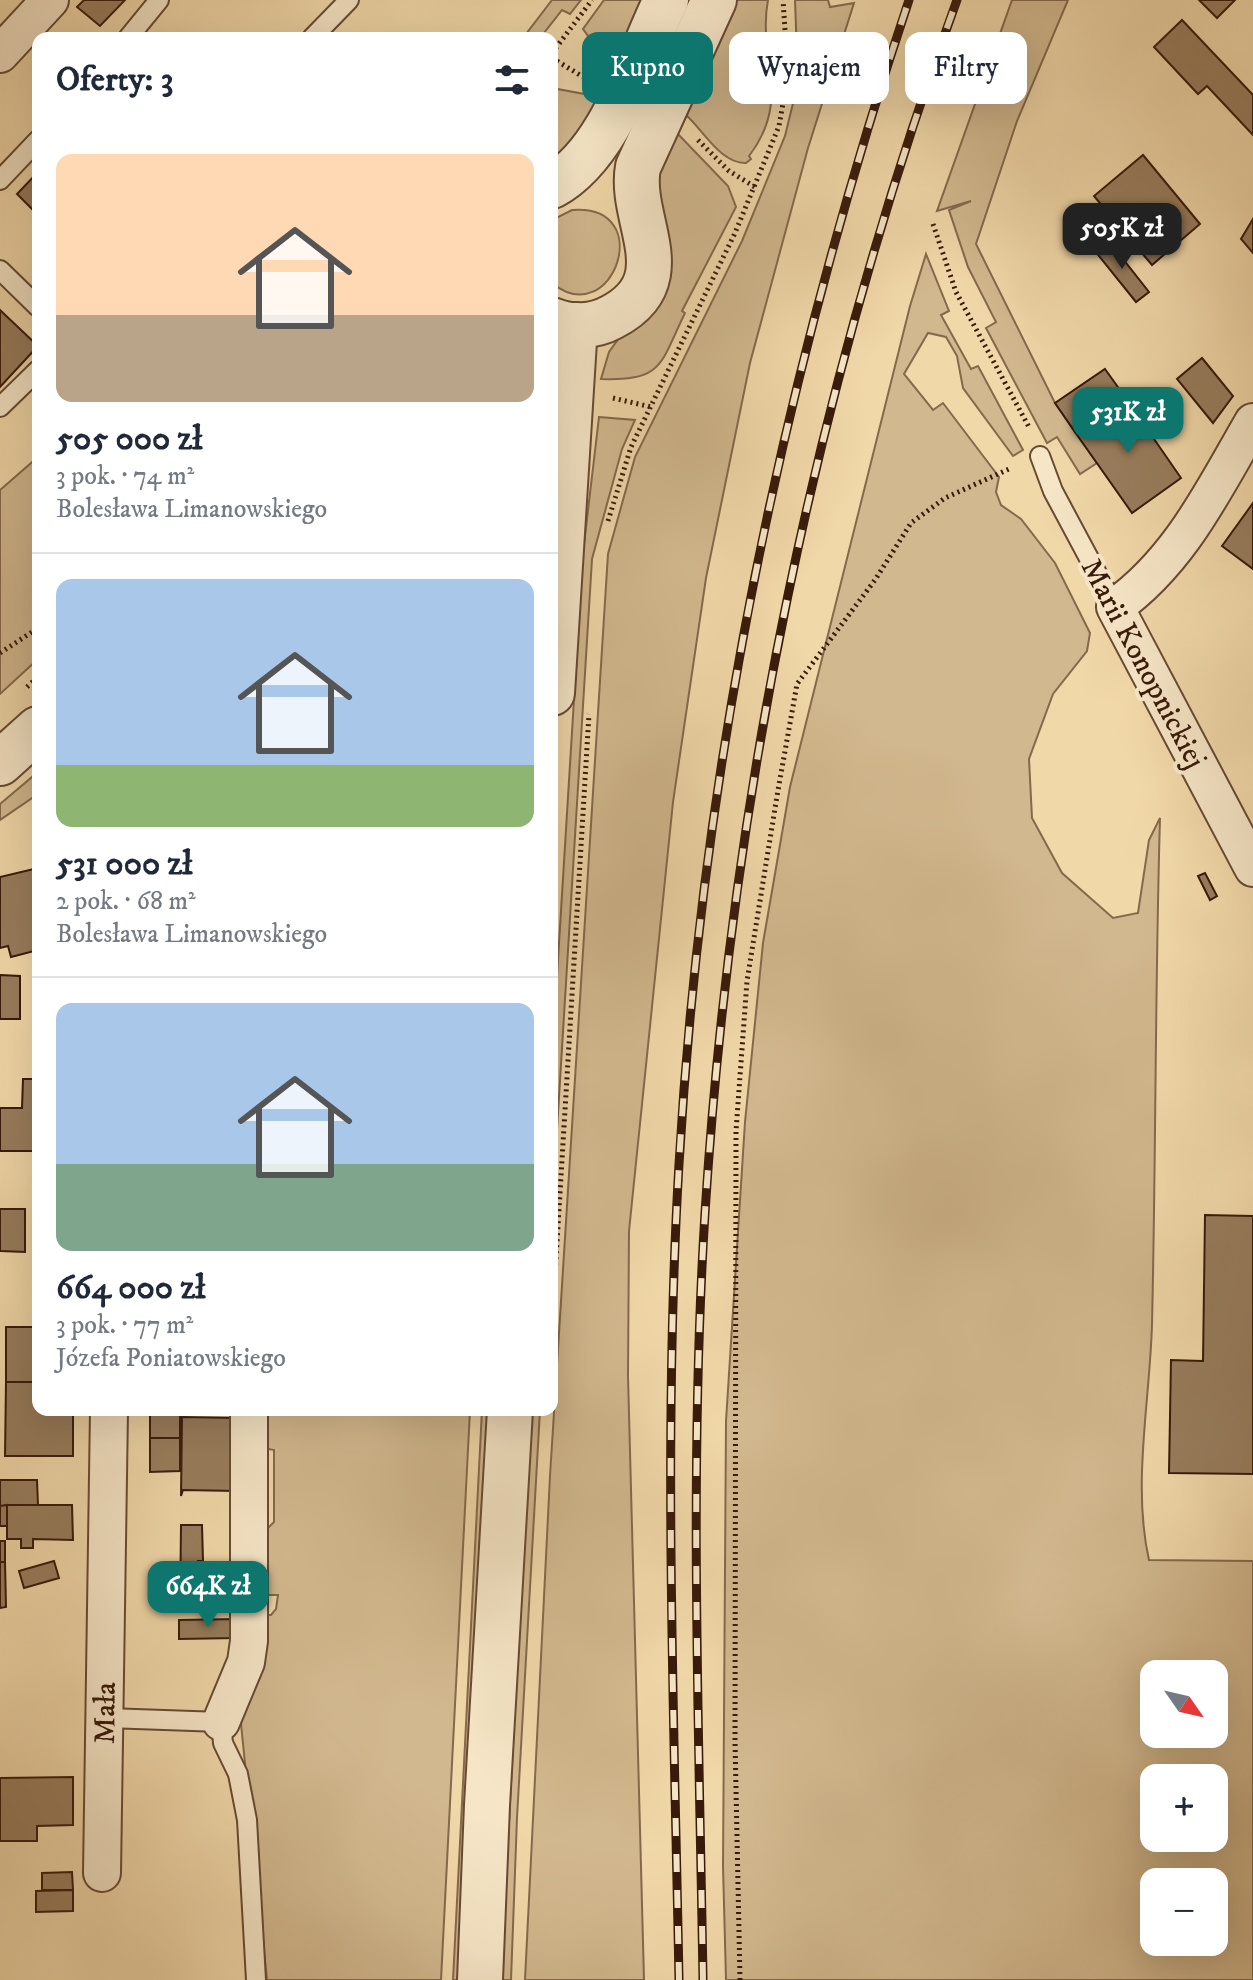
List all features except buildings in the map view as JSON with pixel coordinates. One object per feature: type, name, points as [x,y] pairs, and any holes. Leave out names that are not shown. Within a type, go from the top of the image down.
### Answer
[{"type":"street","points":[[558,182],[579,167],[600,140],[666,0]]},
{"type":"street","points":[[571,701],[564,323],[611,318],[629,305],[646,280],[650,245],[637,194],[638,167],[714,0]]},
{"type":"street","points":[[0,54],[39,4]]},
{"type":"street","points":[[1115,607],[1145,585],[1172,553],[1253,422]]},
{"type":"street","name":"Marii Konopnickiej","points":[[1115,607],[1253,868]]},
{"type":"street","points":[[0,763],[32,734]]},
{"type":"street","name":"Mała","points":[[102,1873],[107,1718],[109,1416]]},
{"type":"street","points":[[221,1722],[246,1662],[249,1641],[249,1416]]},
{"type":"street","points":[[480,1980],[510,1416]]},
{"type":"lane","points":[[133,32],[159,0]]},
{"type":"lane","points":[[318,32],[349,0]]},
{"type":"lane","points":[[0,180],[32,146]]},
{"type":"lane","points":[[0,270],[32,301]]},
{"type":"lane","points":[[0,407],[32,376]]},
{"type":"lane","name":"Marii Konopnickiej","points":[[1040,456],[1053,491],[1115,607]]},
{"type":"lane","points":[[107,1718],[221,1722],[223,1743],[238,1774],[247,1820],[256,1980]]},
{"type":"path","points":[[558,48],[592,0]]},
{"type":"path","points":[[606,527],[626,460],[755,187],[779,126],[787,92],[783,0]]},
{"type":"path","points":[[558,60],[582,75]]},
{"type":"path","points":[[692,134],[723,166],[755,187]]},
{"type":"path","points":[[933,224],[956,292],[1035,440],[1040,456]]},
{"type":"path","points":[[600,397],[651,407]]},
{"type":"path","points":[[740,1980],[735,1756],[736,1131],[747,981],[777,796],[797,684],[875,580],[911,523],[945,498],[1009,469]]},
{"type":"path","points":[[0,653],[32,632]]},
{"type":"path","points":[[558,1128],[571,701]]},
{"type":"shaded area","points":[[552,0],[581,0],[570,14],[562,10],[545,32],[528,32]]},
{"type":"shaded area","points":[[604,0],[651,0],[636,32],[585,32],[583,29]]},
{"type":"shaded area","points":[[728,0],[768,0],[767,32],[729,32],[729,104],[770,104],[762,135],[746,163],[728,158],[686,115],[692,104],[713,104],[712,32]]},
{"type":"shaded area","points":[[795,0],[828,0],[830,7],[854,3],[845,32],[796,32]]},
{"type":"shaded area","points":[[1012,0],[1068,0],[1027,97],[1027,32],[1001,32]]},
{"type":"shaded area","points":[[558,89],[582,94],[582,104],[601,104],[558,158]]},
{"type":"shaded area","points":[[793,104],[822,104],[750,363],[706,578],[673,802],[629,1231],[628,1376],[644,1980],[525,1980],[550,1476],[554,1416],[558,1416],[558,1349],[608,554],[635,457],[742,241],[785,136]]},
{"type":"shaded area","points":[[975,104],[1024,104],[976,244],[1055,403],[1097,463],[1080,474],[1057,437],[1047,443],[986,328],[996,322],[968,267],[949,210],[971,201],[937,211]]},
{"type":"shaded area","points":[[676,132],[728,186],[736,207],[657,366],[637,377],[601,379],[609,352],[624,331],[653,186]]},
{"type":"shaded area","points":[[572,210],[598,213],[614,225],[620,243],[617,263],[608,280],[593,292],[574,294],[558,286],[558,217]]},
{"type":"shaded area","points":[[926,254],[949,311],[941,315],[971,369],[978,366],[1023,450],[1013,456],[963,388],[957,356],[946,337],[928,333],[904,374],[933,410],[943,403],[999,477],[996,492],[1001,505],[1021,519],[1055,563],[1090,633],[1087,651],[1053,694],[1029,759],[1032,818],[1062,873],[1113,918],[1138,913],[1149,840],[1160,818],[1152,1324],[1142,1473],[1144,1531],[1149,1560],[1253,1561],[1253,1980],[726,1980],[723,1866],[726,1421],[745,1122],[763,943],[790,787],[910,306]]},
{"type":"shaded area","points":[[599,417],[635,420],[622,449],[592,559],[558,1113],[558,959],[583,553]]},
{"type":"shaded area","points":[[32,462],[32,665],[0,694],[0,490]]},
{"type":"shaded area","points":[[32,777],[32,798],[0,820],[0,804]]},
{"type":"shaded area","points":[[257,1416],[470,1416],[441,1980],[267,1980],[241,1724],[258,1615],[271,1615],[276,1609],[278,1595],[258,1595],[257,1528],[268,1528],[274,1522],[274,1450],[258,1447]]},
{"type":"shaded area","points":[[482,1416],[488,1416],[459,1980],[453,1980]]},
{"type":"shaded area","points":[[530,1416],[540,1416],[511,1980],[501,1980]]},
{"type":"railway","points":[[679,1980],[671,1572],[674,1266],[690,1015],[707,868],[755,574],[787,429],[823,285],[909,0]]},
{"type":"railway","points":[[703,1980],[696,1596],[697,1404],[705,1213],[717,1059],[735,904],[759,750],[788,598],[822,446],[861,295],[906,147],[957,0]]}]
